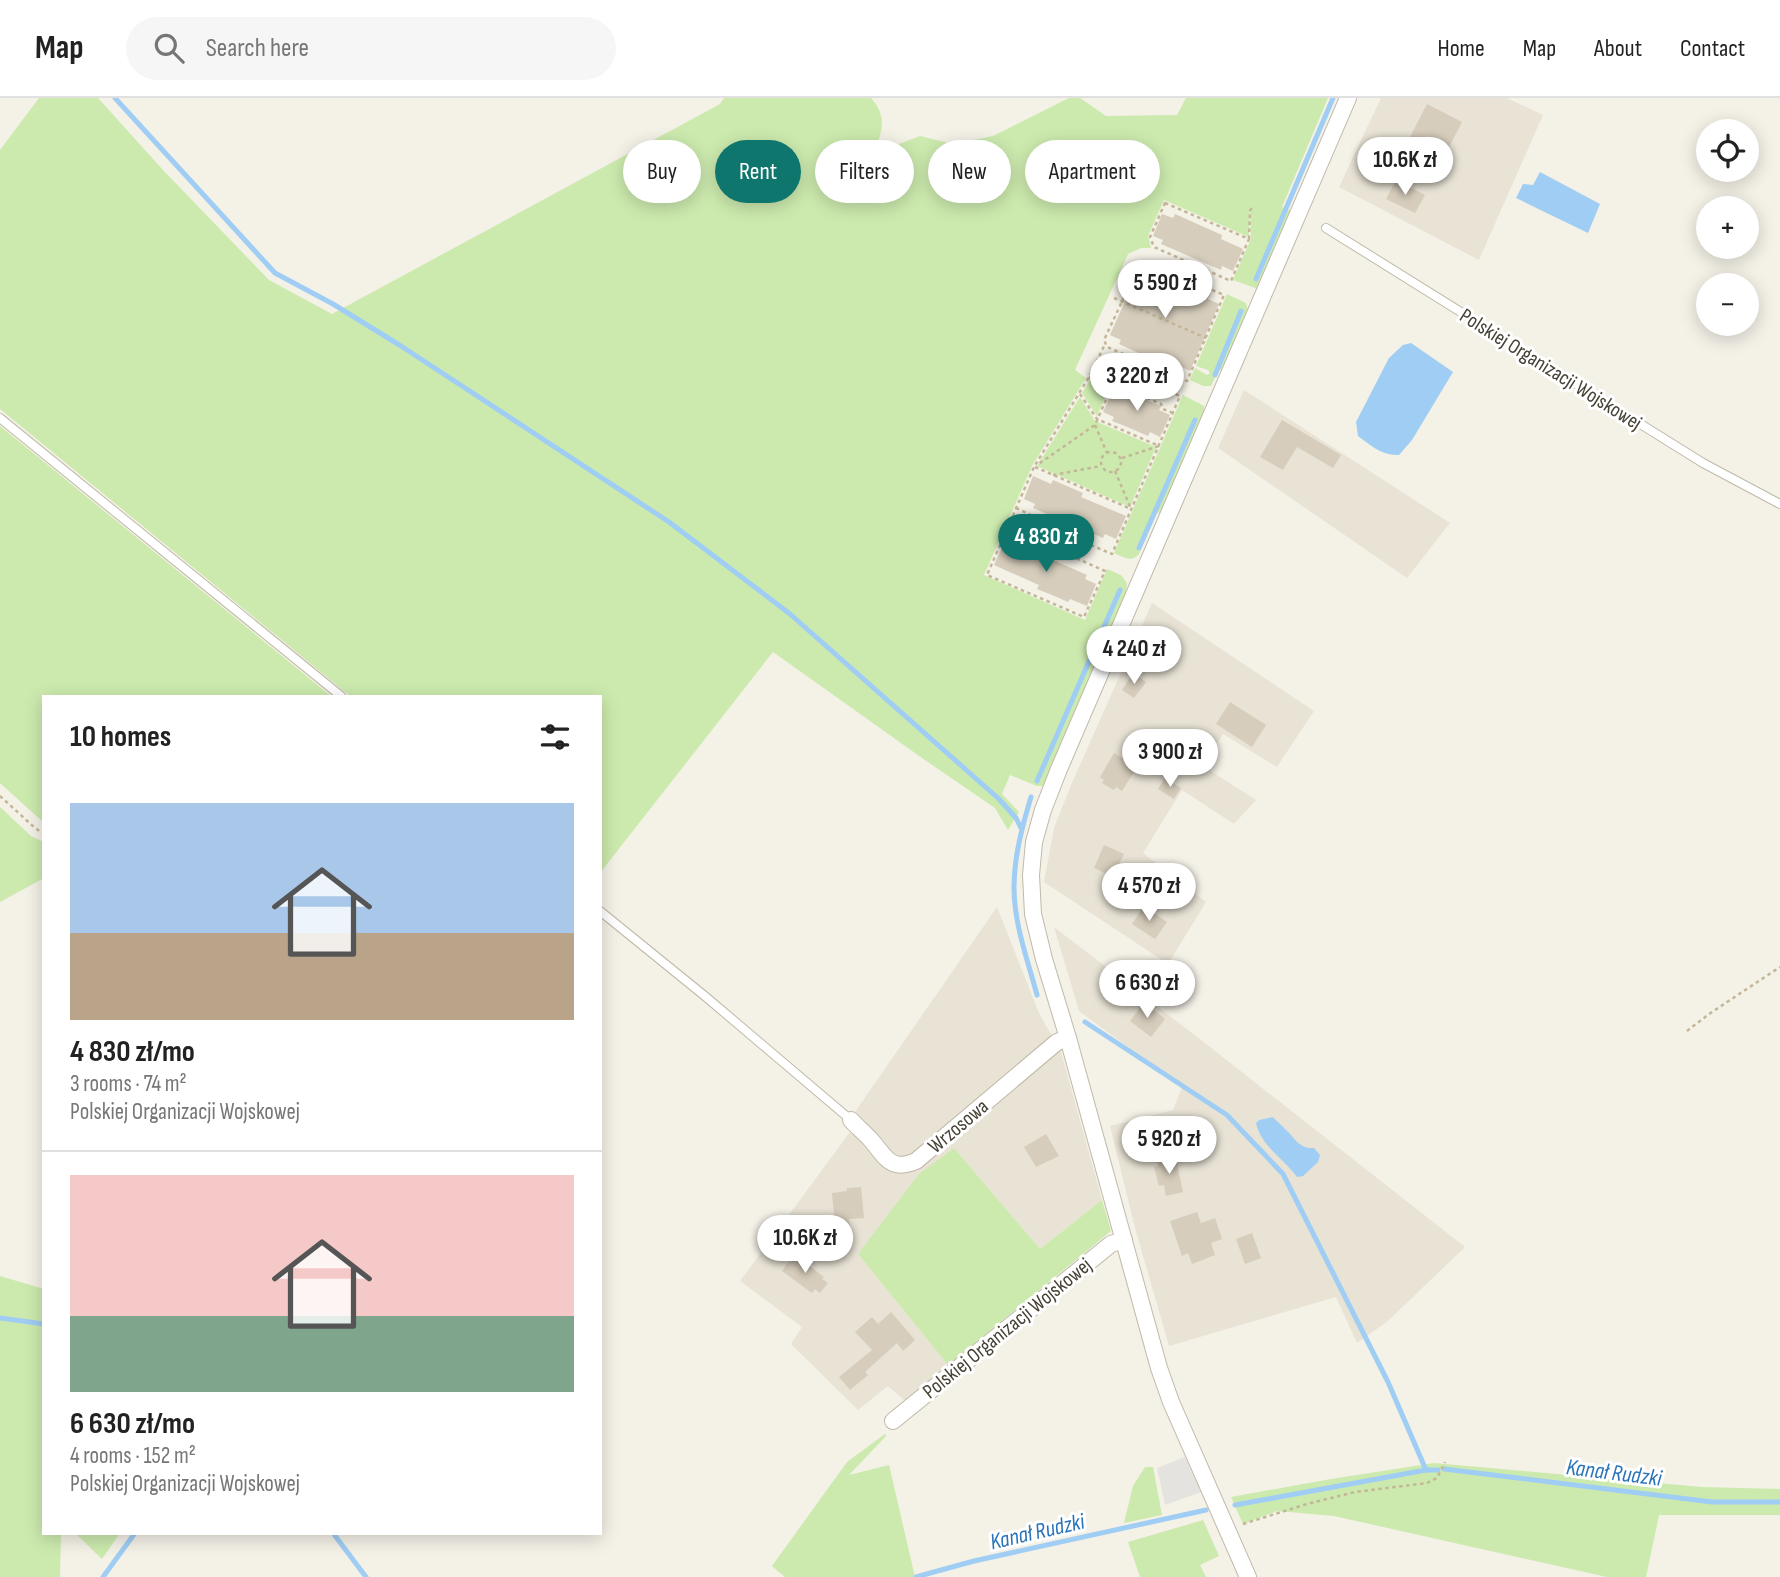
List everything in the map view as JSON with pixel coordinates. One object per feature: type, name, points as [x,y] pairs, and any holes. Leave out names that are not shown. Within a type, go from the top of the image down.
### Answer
[{"type":"street","points":[[1248,1577],[1168,1393],[1154,1351],[1044,960],[1033,914],[1031,875],[1034,842],[1039,824],[1064,758],[1348,98]]},
{"type":"street","name":"Wrzosowa","points":[[851,1120],[884,1157],[893,1164],[908,1165],[1057,1042],[1068,1038]]},
{"type":"street","name":"Polskiej Organizacji Wojskowej","points":[[893,1421],[1111,1244],[1124,1240]]},
{"type":"lane","name":"Polskiej Organizacji Wojskowej","points":[[1326,228],[1703,463],[1780,503]]},
{"type":"lane","points":[[0,418],[340,695]]},
{"type":"lane","points":[[602,913],[851,1120]]},
{"type":"path","points":[[1249,239],[1165,203],[1150,237],[1154,247],[1231,281],[1249,239],[1252,207]]},
{"type":"path","points":[[1005,531],[1035,540],[1105,571],[1084,617],[987,575],[1005,531],[1034,467],[1089,377],[1139,265],[1148,262],[1224,295],[1187,381],[1105,344]]},
{"type":"path","points":[[1114,298],[1206,338]]},
{"type":"path","points":[[1016,508],[1041,524],[1112,554],[1180,396],[1119,370],[1095,425],[1034,467]]},
{"type":"path","points":[[1089,377],[1122,391],[1126,389],[1161,404],[1163,409],[1173,413]]},
{"type":"path","points":[[1143,397],[1150,383]]},
{"type":"path","points":[[1080,393],[1097,419],[1159,446]]},
{"type":"path","points":[[1095,425],[1108,453]]},
{"type":"path","points":[[1121,458],[1159,446]]},
{"type":"path","points":[[1102,466],[1104,454],[1110,452],[1121,458]]},
{"type":"path","points":[[1053,475],[1102,466],[1112,472],[1118,470],[1121,458]]},
{"type":"path","points":[[1034,467],[1131,509]]},
{"type":"path","points":[[1115,471],[1131,509]]},
{"type":"path","points":[[0,796],[42,833]]},
{"type":"path","points":[[1688,1031],[1780,967]]},
{"type":"path","points":[[1227,1530],[1307,1504],[1355,1492],[1427,1483],[1437,1478],[1445,1462]]},
{"type":"shaded area","points":[[1381,98],[1507,98],[1543,115],[1479,260],[1339,187]]},
{"type":"shaded area","points":[[1244,390],[1450,523],[1407,578],[1218,448]]},
{"type":"shaded area","points":[[1152,603],[1314,711],[1277,767],[1223,734],[1203,766],[1256,800],[1234,824],[1182,790],[1143,853],[1206,902],[1168,964],[1044,882],[1054,828]]},
{"type":"shaded area","points":[[997,907],[1039,1013],[1061,1052],[1102,1200],[1040,1249],[954,1148],[858,1254],[948,1365],[905,1401],[888,1386],[858,1410],[791,1344],[802,1327],[740,1281],[853,1128],[855,1112]]},
{"type":"shaded area","points":[[1054,927],[1465,1247],[1388,1321],[1357,1343],[1336,1297],[1169,1346],[1135,1228],[1110,1126],[1173,1110],[1182,1087],[1079,1011]]},
{"type":"shaded area","points":[[1185,1457],[1201,1492],[1165,1505],[1157,1468]]},
{"type":"green space","points":[[39,98],[98,98],[269,280],[332,314],[623,156],[623,203],[701,203],[701,140],[653,140],[720,104],[724,98],[871,98],[879,109],[882,120],[879,140],[815,140],[815,203],[914,203],[914,140],[910,140],[920,136],[936,140],[928,140],[928,203],[1011,203],[1011,140],[973,140],[993,136],[1069,98],[1080,98],[1106,116],[1177,115],[1186,98],[1328,98],[1282,207],[1291,211],[1258,289],[1233,280],[1251,239],[1250,210],[1249,237],[1164,200],[1148,236],[1151,248],[1141,248],[1128,254],[1075,370],[1086,378],[1032,466],[984,575],[1085,620],[1107,569],[1121,575],[1127,583],[1126,594],[1044,786],[1037,786],[1010,775],[1002,794],[1019,812],[1008,830],[995,808],[773,652],[602,870],[602,695],[349,695],[0,409],[0,150]]},
{"type":"green space","points":[[1227,294],[1246,303],[1248,311],[1223,371],[1219,369],[1211,386],[1203,386],[1190,380],[1195,368],[1207,375],[1210,373],[1196,366]]},
{"type":"green space","points":[[1090,380],[1109,388],[1097,416],[1082,393]]},
{"type":"green space","points":[[1183,395],[1204,406],[1204,413],[1161,514],[1156,512],[1139,554],[1130,559],[1114,553]]},
{"type":"green space","points":[[1080,397],[1095,421],[1156,447],[1130,507],[1037,466]]},
{"type":"green space","points":[[0,426],[330,695],[42,695],[42,821],[0,783]]},
{"type":"green space","points":[[0,807],[31,836],[42,841],[42,879],[0,902]]},
{"type":"green space","points":[[954,1148],[1040,1249],[1102,1200],[1111,1231],[948,1365],[858,1254],[919,1174]]},
{"type":"green space","points":[[0,1276],[42,1288],[42,1535],[61,1535],[60,1577],[0,1577]]},
{"type":"green space","points":[[885,1434],[849,1475],[889,1465],[915,1577],[785,1577],[772,1566],[847,1462]]},
{"type":"green space","points":[[1434,1463],[1702,1487],[1780,1489],[1780,1515],[1659,1515],[1646,1577],[1607,1577],[1334,1516],[1277,1511],[1243,1524],[1231,1497]]},
{"type":"green space","points":[[1145,1467],[1153,1467],[1162,1515],[1124,1523],[1133,1486]]},
{"type":"green space","points":[[1203,1520],[1219,1556],[1200,1565],[1206,1577],[1140,1577],[1128,1542]]},
{"type":"green space","points":[[77,1535],[119,1535],[102,1559]]},
{"type":"water","points":[[1540,172],[1600,204],[1588,233],[1516,198],[1523,184],[1533,185]]},
{"type":"water","points":[[1411,343],[1453,372],[1412,440],[1399,455],[1387,454],[1358,436],[1356,422],[1389,358],[1403,345]]},
{"type":"water","points":[[1273,1117],[1298,1143],[1314,1148],[1320,1155],[1318,1162],[1303,1176],[1297,1177],[1263,1139],[1256,1123]]},
{"type":"building","points":[[1427,104],[1462,122],[1449,147],[1427,136],[1406,173],[1378,158],[1389,138],[1405,147]]},
{"type":"building","points":[[1396,180],[1425,195],[1415,213],[1386,199]]},
{"type":"building","points":[[1162,214],[1173,218],[1175,214],[1222,235],[1221,239],[1243,249],[1233,271],[1222,266],[1221,270],[1161,244],[1163,240],[1153,236]]},
{"type":"building","points":[[1139,269],[1149,274],[1151,270],[1210,295],[1208,299],[1219,304],[1190,371],[1179,366],[1177,370],[1132,350],[1119,344],[1121,340],[1110,335]]},
{"type":"building","points":[[1113,390],[1123,395],[1125,391],[1161,406],[1159,410],[1170,415],[1160,437],[1150,432],[1148,436],[1112,421],[1114,417],[1103,412]]},
{"type":"building","points":[[1282,420],[1341,455],[1333,468],[1297,447],[1283,470],[1260,457]]},
{"type":"building","points":[[1033,476],[1051,484],[1053,480],[1083,493],[1081,497],[1126,516],[1116,539],[1105,534],[1103,538],[1033,508],[1035,504],[1024,499]]},
{"type":"building","points":[[1004,543],[1015,548],[1017,544],[1087,575],[1085,579],[1096,584],[1087,606],[1070,599],[1068,602],[1037,589],[1039,585],[994,565]]},
{"type":"building","points":[[1133,673],[1146,682],[1134,698],[1122,690]]},
{"type":"building","points":[[1230,702],[1266,725],[1252,747],[1216,724]]},
{"type":"building","points":[[1114,753],[1137,767],[1122,791],[1102,783],[1104,780],[1100,777]]},
{"type":"building","points":[[1165,778],[1181,788],[1174,799],[1158,789]]},
{"type":"building","points":[[1104,845],[1124,854],[1113,877],[1094,868]]},
{"type":"building","points":[[1144,906],[1167,922],[1155,939],[1132,924]]},
{"type":"building","points":[[1144,1002],[1165,1019],[1151,1037],[1130,1021]]},
{"type":"building","points":[[1046,1134],[1059,1156],[1036,1167],[1024,1147]]},
{"type":"building","points":[[1172,1157],[1173,1161],[1176,1160],[1183,1192],[1166,1196],[1164,1185],[1159,1186],[1154,1167],[1158,1166],[1157,1161]]},
{"type":"building","points":[[861,1187],[864,1218],[849,1219],[850,1226],[835,1227],[832,1193]]},
{"type":"building","points":[[1197,1212],[1201,1223],[1215,1218],[1222,1239],[1211,1243],[1215,1255],[1192,1264],[1188,1253],[1182,1256],[1170,1221]]},
{"type":"building","points":[[1252,1233],[1261,1258],[1245,1264],[1236,1239]]},
{"type":"building","points":[[794,1254],[828,1283],[820,1293],[815,1289],[812,1293],[782,1271]]},
{"type":"building","points":[[891,1312],[915,1340],[903,1351],[897,1343],[865,1372],[868,1375],[850,1390],[839,1377],[872,1350],[855,1332],[872,1317],[878,1324]]},
{"type":"waterway","points":[[115,98],[275,273],[333,304],[401,346],[669,522],[790,614],[999,799],[1021,828]]},
{"type":"waterway","points":[[1256,279],[1333,98]]},
{"type":"waterway","points":[[1215,375],[1241,311]]},
{"type":"waterway","points":[[1139,548],[1195,420]]},
{"type":"waterway","points":[[1037,781],[1120,590]]},
{"type":"waterway","points":[[1031,797],[1019,842],[1014,888],[1019,929],[1037,995]]},
{"type":"waterway","points":[[1085,1022],[1227,1115],[1283,1174],[1388,1382],[1426,1470]]},
{"type":"waterway","points":[[0,1318],[42,1324]]},
{"type":"waterway","name":"Kanał Rudzki","points":[[1444,1469],[1712,1502],[1780,1502]]},
{"type":"waterway","name":"Kanał Rudzki","points":[[1235,1505],[1438,1470]]},
{"type":"waterway","name":"Kanał Rudzki","points":[[916,1577],[974,1561],[1206,1510]]},
{"type":"waterway","points":[[103,1577],[134,1535]]},
{"type":"waterway","points":[[334,1535],[366,1577]]}]
